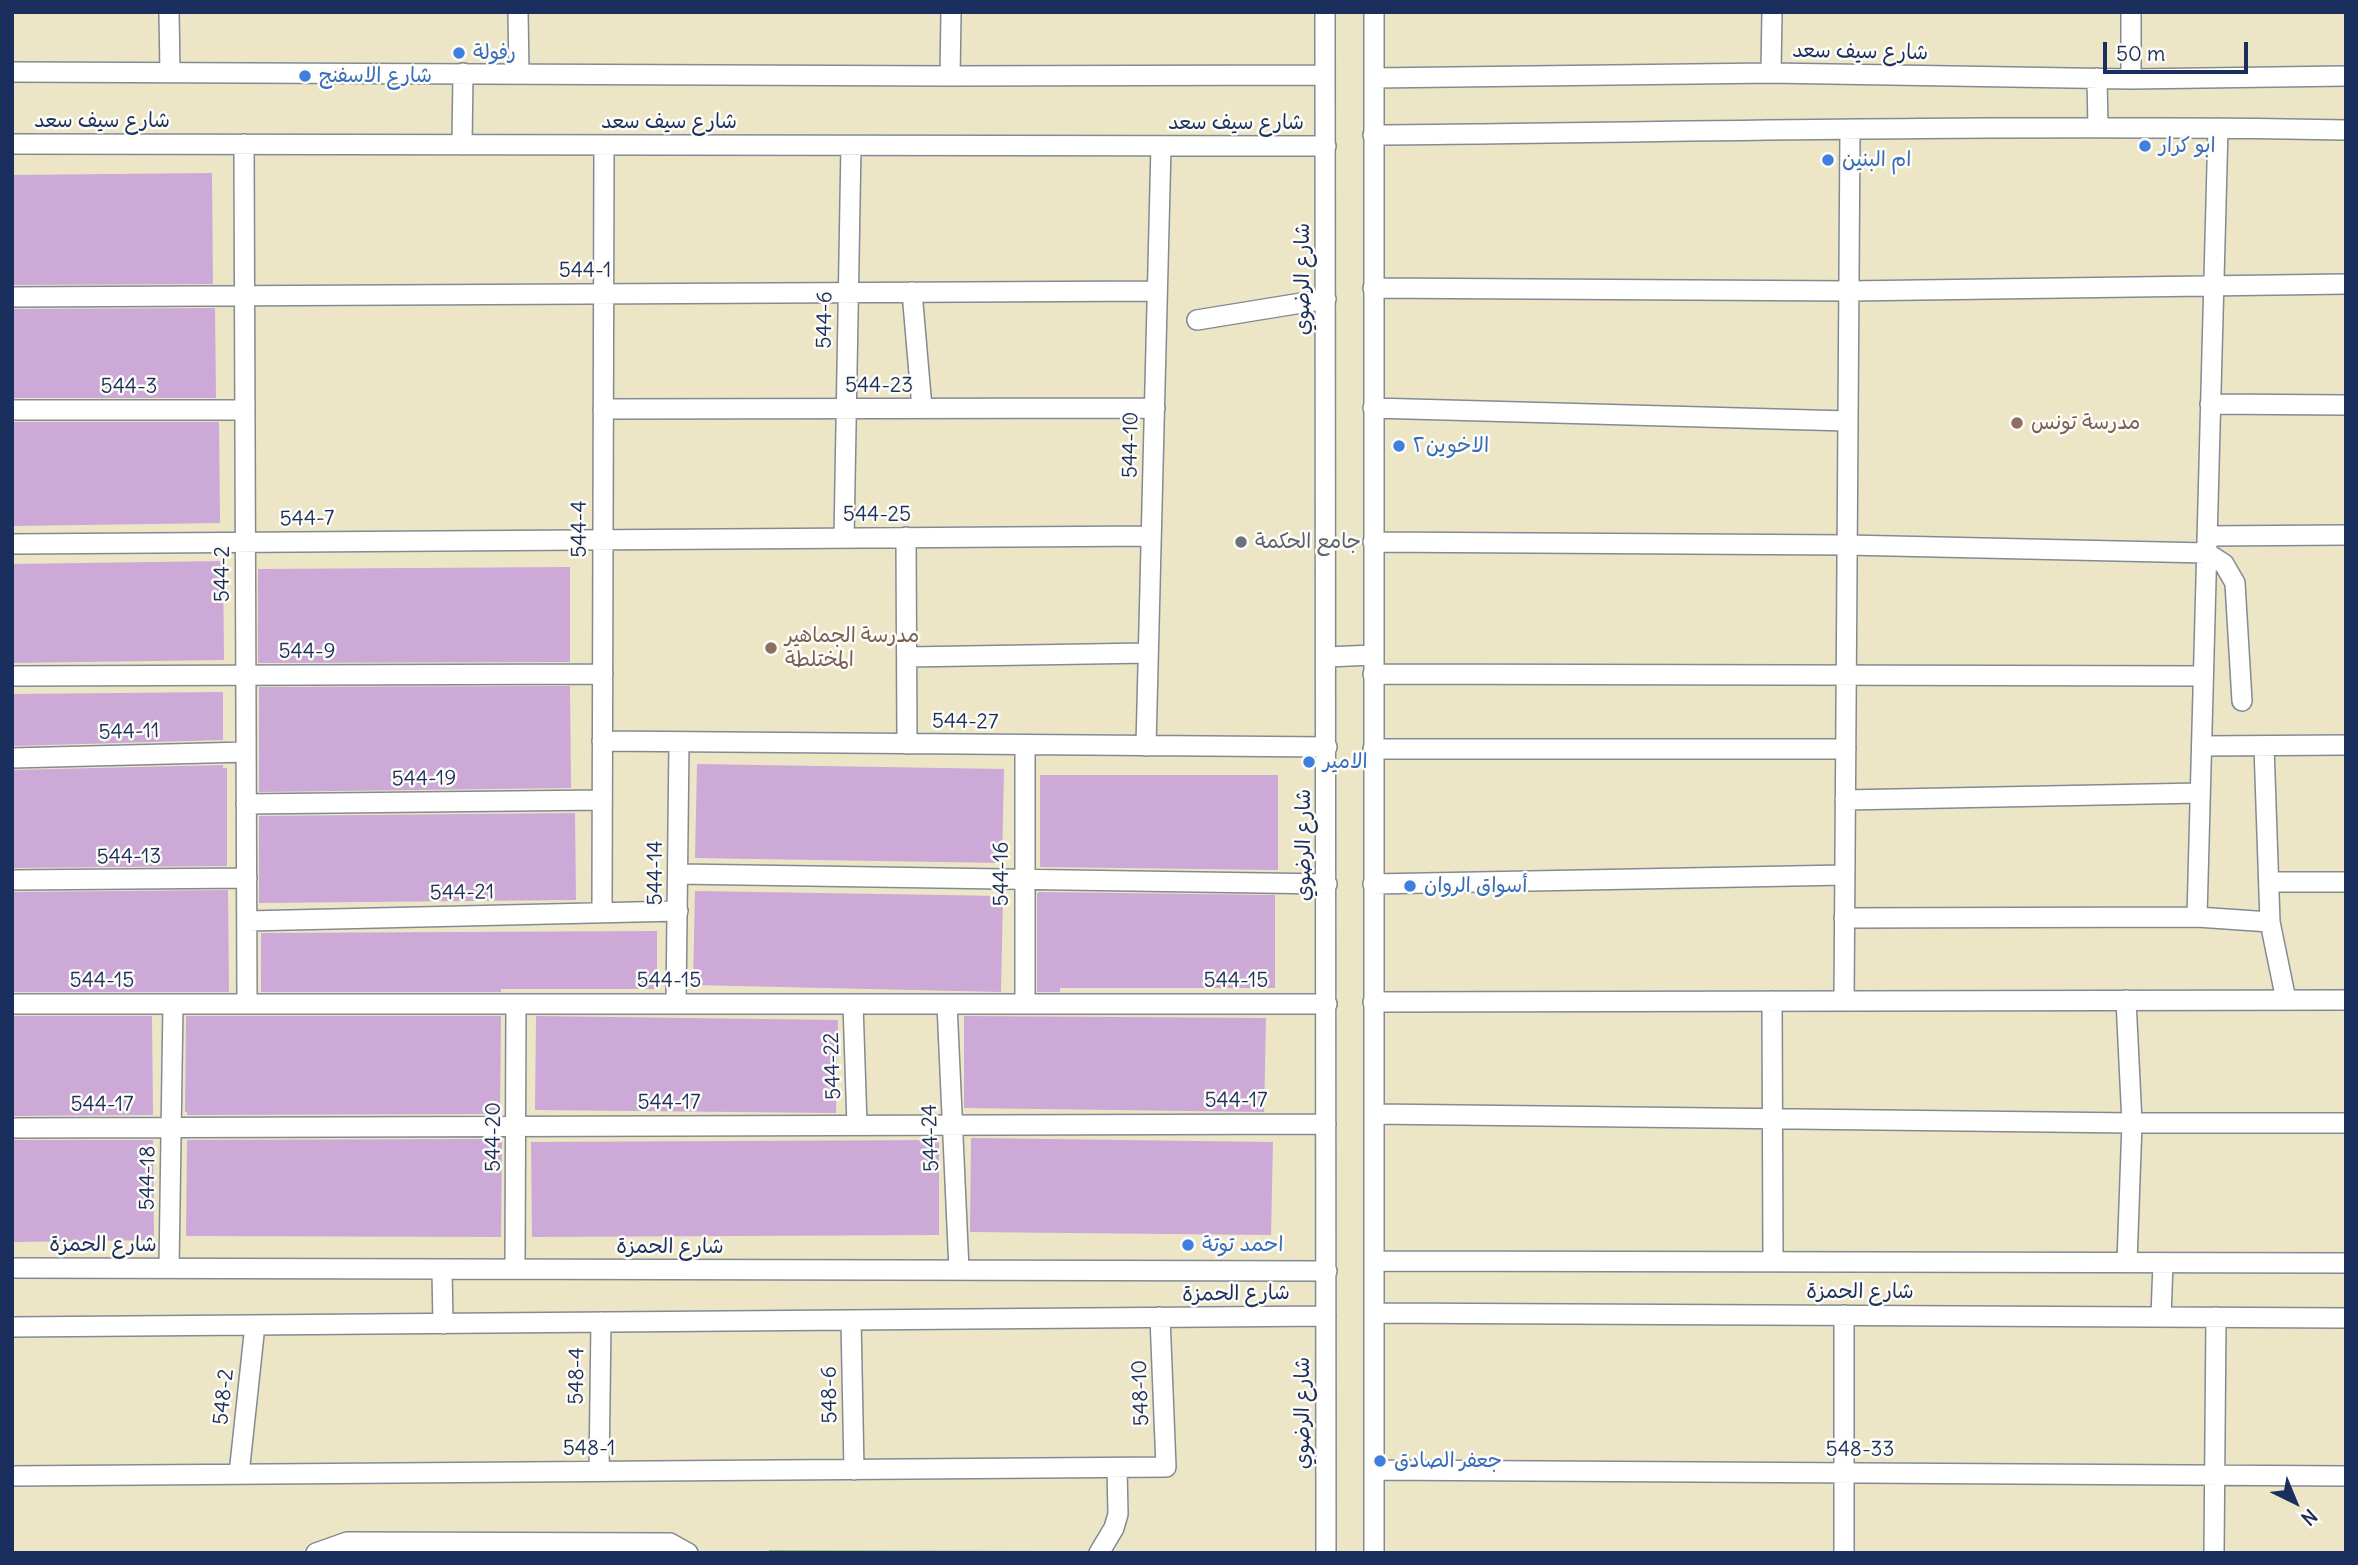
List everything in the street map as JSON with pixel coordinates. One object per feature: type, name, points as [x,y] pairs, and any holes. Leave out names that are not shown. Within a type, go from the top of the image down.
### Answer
[{"type":"street","points":[[169,12],[170,72]]},
{"type":"street","points":[[519,12],[519,73]]},
{"type":"street","points":[[950,76],[951,12]]},
{"type":"street","name":"شارع الرضوي","points":[[1325,12],[1326,1553]]},
{"type":"street","points":[[1374,12],[1374,1553]]},
{"type":"street","points":[[1771,74],[1772,12]]},
{"type":"street","points":[[2131,12],[2131,79]]},
{"type":"street","points":[[12,72],[1325,75]]},
{"type":"street","points":[[461,145],[463,73]]},
{"type":"street","name":"شارع سيف سعد","points":[[1374,78],[1771,74],[2131,79],[2346,76]]},
{"type":"street","points":[[2097,78],[2098,128]]},
{"type":"street","points":[[2197,917],[2218,128]]},
{"type":"street","points":[[1373,135],[1850,129],[2346,130]]},
{"type":"street","points":[[1844,1001],[1850,129]]},
{"type":"street","name":"شارع سيف سعد","points":[[12,144],[1326,146]]},
{"type":"street","name":"544-2","points":[[244,145],[247,1004]]},
{"type":"street","name":"544-4","points":[[602,912],[604,145]]},
{"type":"street","name":"544-6","points":[[844,538],[851,146]]},
{"type":"street","name":"544-10","points":[[1146,746],[1161,146]]},
{"type":"street","points":[[1373,288],[1849,291],[2346,284]]},
{"type":"street","name":"544-1","points":[[12,297],[1157,291]]},
{"type":"street","points":[[912,292],[922,408]]},
{"type":"street","points":[[1197,320],[1326,299]]},
{"type":"street","points":[[2210,404],[2346,405]]},
{"type":"street","name":"544-23","points":[[603,409],[1155,408]]},
{"type":"street","points":[[1373,408],[1848,421]]},
{"type":"street","name":"544-3","points":[[12,410],[245,410]]},
{"type":"street","points":[[1373,542],[2207,544],[2346,535]]},
{"type":"street","name":"544-25","points":[[603,539],[1152,536]]},
{"type":"street","points":[[906,537],[907,744]]},
{"type":"street","name":"544-7","points":[[12,544],[603,539]]},
{"type":"street","points":[[2207,544],[2224,564],[2235,583],[2242,701]]},
{"type":"street","points":[[907,657],[1149,653]]},
{"type":"street","points":[[1327,657],[1373,665],[1846,675],[2203,676]]},
{"type":"street","name":"544-9","points":[[12,676],[603,674]]},
{"type":"street","name":"544-27","points":[[602,741],[1327,747]]},
{"type":"street","name":"544-14","points":[[676,1004],[679,742]]},
{"type":"street","name":"544-16","points":[[1025,745],[1025,1004]]},
{"type":"street","points":[[2202,746],[2346,745]]},
{"type":"street","points":[[2264,746],[2270,922],[2286,1000]]},
{"type":"street","points":[[1373,749],[1846,749]]},
{"type":"street","name":"544-11","points":[[12,758],[246,752]]},
{"type":"street","points":[[1845,800],[2200,793]]},
{"type":"street","name":"544-19","points":[[246,804],[602,800]]},
{"type":"street","points":[[679,874],[1327,884]]},
{"type":"street","points":[[1373,884],[1845,875]]},
{"type":"street","name":"544-13","points":[[12,880],[247,878]]},
{"type":"street","points":[[2269,882],[2346,882]]},
{"type":"street","name":"544-21","points":[[247,921],[678,911]]},
{"type":"street","points":[[1844,918],[2197,917],[2270,922]]},
{"type":"street","points":[[2126,1000],[2132,1123],[2127,1262]]},
{"type":"street","points":[[1373,1002],[2346,1000]]},
{"type":"street","points":[[1772,1001],[1773,1262]]},
{"type":"street","name":"544-15","points":[[12,1004],[1327,1004]]},
{"type":"street","name":"544-18","points":[[169,1268],[173,1004]]},
{"type":"street","name":"544-20","points":[[515,1269],[516,1004]]},
{"type":"street","name":"544-22","points":[[853,1004],[857,1125]]},
{"type":"street","name":"544-24","points":[[947,1004],[959,1270]]},
{"type":"street","points":[[1374,1114],[2346,1123]]},
{"type":"street","name":"544-17","points":[[12,1128],[1326,1124]]},
{"type":"street","name":"شارع الحمزة","points":[[1374,1261],[2346,1263]]},
{"type":"street","points":[[2161,1317],[2163,1262]]},
{"type":"street","name":"شارع الحمزة","points":[[12,1268],[1327,1272]]},
{"type":"street","points":[[442,1270],[443,1324]]},
{"type":"street","name":"شارع الحمزة","points":[[1374,1312],[2346,1318]]},
{"type":"street","name":"شارع الحمزة","points":[[12,1328],[1326,1315]]},
{"type":"street","points":[[1844,1315],[1844,1553]]},
{"type":"street","name":"548-10","points":[[1160,1317],[1166,1467]]},
{"type":"street","points":[[2214,1553],[2216,1317]]},
{"type":"street","name":"548-6","points":[[851,1320],[854,1469]]},
{"type":"street","name":"548-4","points":[[599,1471],[601,1322]]},
{"type":"street","name":"548-2","points":[[239,1474],[255,1325]]},
{"type":"street","name":"548-1","points":[[12,1476],[1166,1467]]},
{"type":"street","points":[[1099,1553],[1114,1528],[1118,1514],[1117,1468]]},
{"type":"street","name":"548-33","points":[[1374,1470],[2346,1476]]},
{"type":"street","points":[[316,1553],[347,1542],[670,1543],[688,1553]]},
{"type":"green space","points":[[769,1550],[1061,1551],[769,1553]]},
{"type":"building","points":[[212,173],[213,284],[12,285],[12,175]]},
{"type":"building","points":[[215,308],[216,398],[12,398],[12,309]]},
{"type":"building","points":[[12,422],[219,422],[220,523],[12,526]]},
{"type":"building","points":[[223,561],[224,660],[12,663],[12,564]]},
{"type":"building","points":[[570,567],[570,662],[258,663],[258,569]]},
{"type":"building","points":[[570,686],[571,788],[259,792],[259,687]]},
{"type":"building","points":[[223,692],[223,740],[12,746],[12,694]]},
{"type":"building","points":[[697,764],[1004,769],[1002,863],[695,858]]},
{"type":"building","points":[[223,765],[223,768],[227,768],[227,866],[12,868],[12,770]]},
{"type":"building","points":[[1040,775],[1278,775],[1278,870],[1040,867]]},
{"type":"building","points":[[575,813],[576,900],[259,903],[259,816]]},
{"type":"building","points":[[228,890],[229,992],[12,992],[12,892]]},
{"type":"building","points":[[695,891],[1003,896],[1001,992],[693,985]]},
{"type":"building","points":[[1037,893],[1275,895],[1275,988],[1060,988],[1060,992],[1037,992]]},
{"type":"building","points":[[657,931],[657,989],[261,992],[261,933]]},
{"type":"building","points":[[12,1016],[152,1016],[153,1115],[12,1116]]},
{"type":"building","points":[[186,1016],[501,1016],[500,1114],[187,1115]]},
{"type":"building","points":[[536,1016],[838,1020],[836,1113],[535,1110]]},
{"type":"building","points":[[964,1016],[1266,1018],[1264,1112],[964,1108]]},
{"type":"building","points":[[971,1138],[1273,1142],[1271,1235],[970,1232]]},
{"type":"building","points":[[500,1139],[501,1237],[186,1236],[187,1140]]},
{"type":"building","points":[[12,1140],[153,1140],[154,1240],[12,1242]]},
{"type":"building","points":[[939,1140],[939,1235],[532,1237],[531,1142]]},
{"type":"place","name":"رفولة","points":[[459,53]]},
{"type":"place","name":"شارع الاسفنج","points":[[305,76]]},
{"type":"place","name":"ابو كرار","points":[[2145,146]]},
{"type":"place","name":"ام البنين","points":[[1828,160]]},
{"type":"place","name":"مدرسة تونس","points":[[2017,423]]},
{"type":"place","name":"الاخوين٢","points":[[1399,446]]},
{"type":"place","name":"جامع الحكمة","points":[[1241,542]]},
{"type":"place","name":"مدرسة الجماهير المختلطة","points":[[771,648]]},
{"type":"place","name":"الامير","points":[[1309,762]]},
{"type":"place","name":"أسواق الروان","points":[[1410,886]]},
{"type":"place","name":"احمد توتة","points":[[1188,1245]]},
{"type":"place","name":"جعفر الصادق","points":[[1380,1461]]}]
